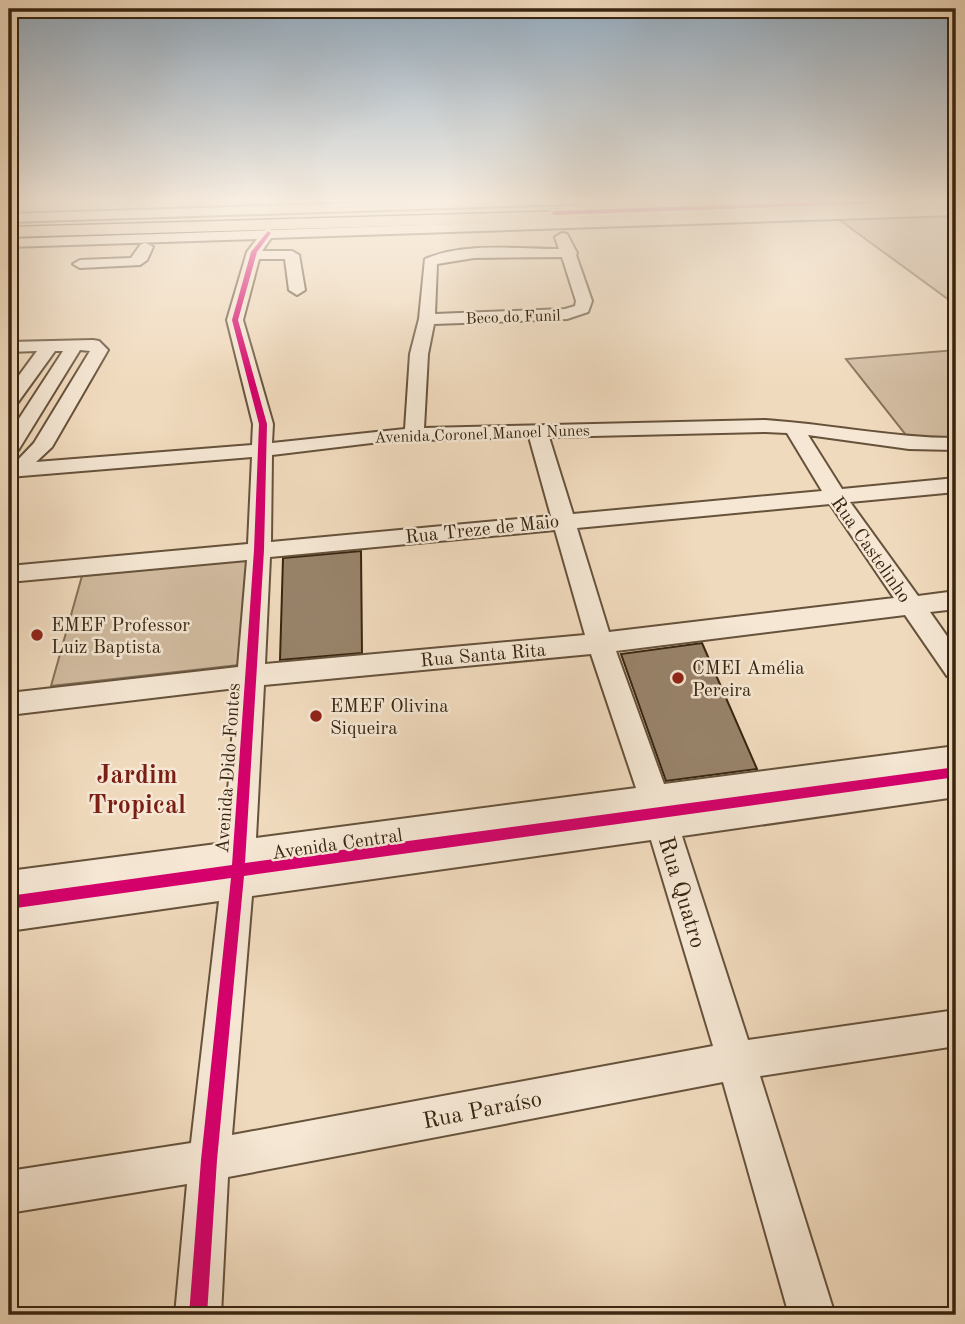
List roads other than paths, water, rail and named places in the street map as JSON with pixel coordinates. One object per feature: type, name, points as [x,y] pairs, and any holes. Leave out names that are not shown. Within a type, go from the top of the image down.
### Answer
[{"type":"street","points":[[82,262],[77,268],[135,262]]},
{"type":"street","name":"Avenida Dido Fontes","points":[[198,1315],[209,1160],[238,870],[259,550],[263,450],[260,405],[235,320],[251,262]]},
{"type":"street","points":[[293,262],[298,290]]},
{"type":"street","points":[[414,433],[419,354],[427,319],[430,262]]},
{"type":"street","name":"Beco do Funil","points":[[427,319],[567,314],[582,309],[584,301],[573,262]]},
{"type":"street","points":[[9,449],[75,345]]},
{"type":"street","points":[[12,352],[75,345],[93,345],[99,351],[42,447],[27,460],[13,465]]},
{"type":"street","points":[[9,401],[50,346]]},
{"type":"street","name":"Avenida Coronel Manoel Nunes","points":[[13,465],[263,450],[414,433],[537,430],[793,427],[902,441],[956,444]]},
{"type":"street","name":"Rua Castelinho","points":[[793,427],[835,497],[956,669]]},
{"type":"street","name":"Rua Quatro","points":[[537,430],[600,643],[658,812],[812,1315]]},
{"type":"street","name":"Rua Treze de Maio","points":[[9,574],[956,485]]},
{"type":"street","name":"Rua Santa Rita","points":[[9,704],[252,676],[600,643],[956,600]]},
{"type":"street","name":"Avenida Central","points":[[9,914],[238,870],[658,812],[956,758]]},
{"type":"street","name":"Avenida Central","points":[[658,812],[956,784]]},
{"type":"street","name":"Avenida Central","points":[[9,887],[238,870]]},
{"type":"street","name":"Rua Paraíso","points":[[9,1192],[209,1160],[736,1061],[956,1028]]},
{"type":"place","name":"EMEF Professor Luiz Baptista","points":[[37,635]]},
{"type":"place","name":"CMEI Amélia Pereira","points":[[678,678]]},
{"type":"place","name":"EMEF Olivina Siqueira","points":[[316,716]]},
{"type":"district","name":"Jardim Tropical","points":[[137,789]]}]
